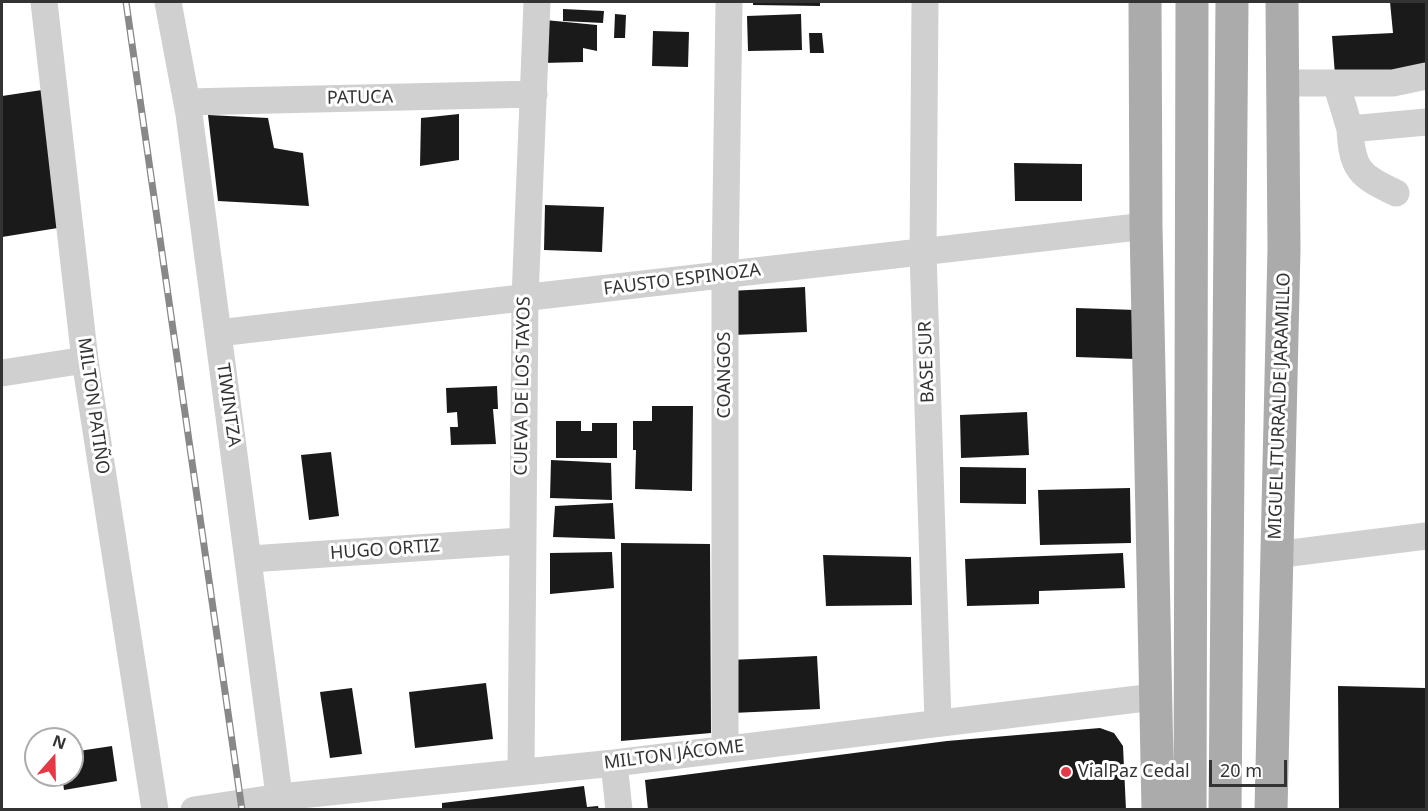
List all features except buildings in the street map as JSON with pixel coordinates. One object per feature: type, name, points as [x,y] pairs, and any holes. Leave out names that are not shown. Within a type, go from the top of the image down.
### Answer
[{"type":"main road","points":[[1145,2],[1146,226],[1158,810]]},
{"type":"main road","points":[[1190,810],[1192,2]]},
{"type":"main road","points":[[1225,810],[1232,2]]},
{"type":"main road","name":"MIGUEL ITURRALDE JARAMILLO","points":[[1271,810],[1275,555],[1284,249],[1282,2]]},
{"type":"street","name":"MILTON PATIÑO","points":[[44,2],[85,360],[155,810]]},
{"type":"street","name":"TIWINTZA","points":[[168,2],[187,102],[281,803]]},
{"type":"street","name":"CUEVA DE LOS TAYOS","points":[[521,771],[521,541],[525,298],[537,2]]},
{"type":"street","name":"COANGOS","points":[[725,749],[725,275],[729,2]]},
{"type":"street","name":"BASE SUR","points":[[925,2],[923,252],[938,722]]},
{"type":"street","points":[[1283,83],[1393,83],[1426,76]]},
{"type":"street","points":[[1336,83],[1350,129],[1356,163],[1367,179],[1396,193]]},
{"type":"street","name":"PATUCA","points":[[187,102],[534,94]]},
{"type":"street","points":[[1350,129],[1426,122]]},
{"type":"street","name":"FAUSTO ESPINOZA","points":[[218,333],[1146,226]]},
{"type":"street","points":[[2,373],[85,360]]},
{"type":"street","points":[[1275,555],[1426,536]]},
{"type":"street","name":"HUGO ORTIZ","points":[[250,559],[521,541]]},
{"type":"street","name":"MILTON JÁCOME","points":[[194,810],[281,803],[521,771],[615,763],[1154,697]]},
{"type":"street","points":[[615,763],[619,810]]},
{"type":"railway","points":[[126,2],[242,810]]},
{"type":"place","name":"VialPaz Cedal","points":[[1066,772]]}]
